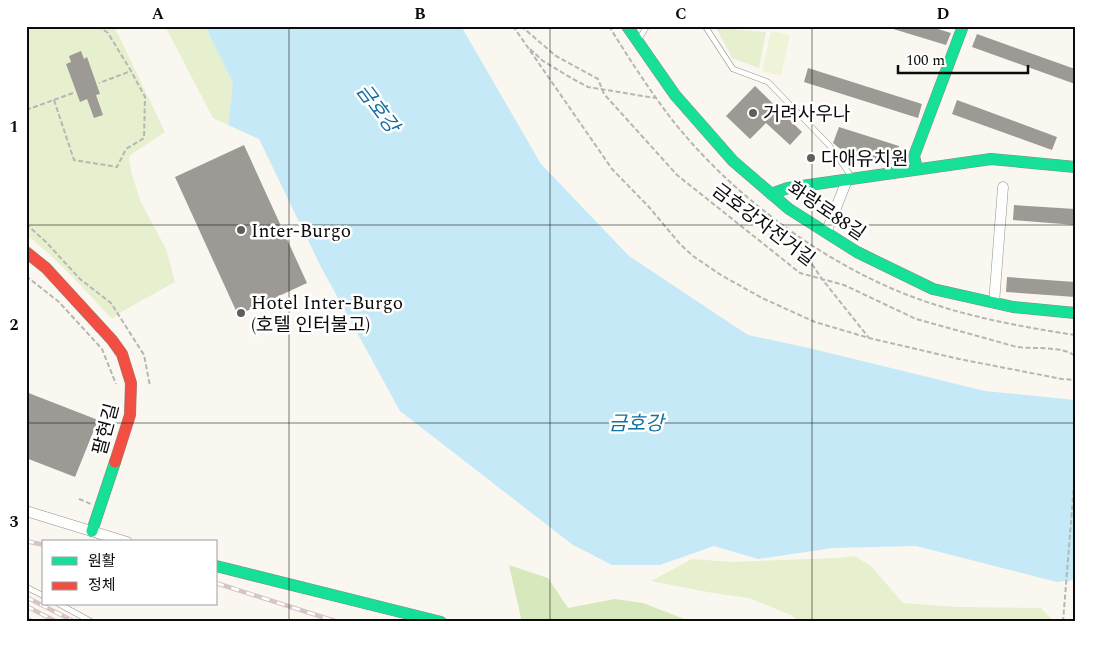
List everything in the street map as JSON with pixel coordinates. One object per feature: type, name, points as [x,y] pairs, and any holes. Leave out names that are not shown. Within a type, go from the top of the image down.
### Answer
[{"type":"street","name":"화랑로88길","points":[[626,26],[675,95],[732,161],[789,209],[857,252],[933,288],[1012,307],[1075,313]]},
{"type":"street","points":[[917,169],[914,156],[963,26]]},
{"type":"street","points":[[771,194],[788,188],[990,159],[1075,167]]},
{"type":"street","points":[[826,232],[850,179]]},
{"type":"street","points":[[994,303],[1004,187]]},
{"type":"street","name":"팔현길","points":[[26,252],[46,268],[112,340],[122,354],[131,382],[130,415],[92,531]]},
{"type":"street","points":[[26,511],[121,540]]},
{"type":"street","points":[[218,566],[441,622]]},
{"type":"lane","points":[[637,42],[647,26]]},
{"type":"lane","points":[[705,26],[733,69],[768,82],[830,145],[850,179]]},
{"type":"lane","points":[[26,587],[42,595]]},
{"type":"lane","points":[[63,606],[92,622]]},
{"type":"path","points":[[54,100],[74,160],[117,167],[126,149],[144,138],[145,97],[108,34],[98,26]]},
{"type":"path","points":[[513,26],[612,169],[693,256],[721,275],[787,310],[815,322],[868,338],[959,359],[1075,380]]},
{"type":"path","name":"금호강자전거길","points":[[521,26],[556,56],[598,79],[604,94],[677,175],[800,273],[844,285],[916,319],[1017,347],[1065,350],[1075,356]]},
{"type":"path","points":[[528,48],[573,80],[588,87],[656,98]]},
{"type":"path","points":[[99,83],[131,71]]},
{"type":"path","points":[[26,110],[73,93]]},
{"type":"path","points":[[26,224],[46,242],[80,279],[111,303],[144,355],[150,386]]},
{"type":"path","points":[[790,231],[822,279],[868,338]]},
{"type":"path","points":[[26,276],[59,302],[102,349],[116,384]]},
{"type":"path","points":[[1063,622],[1075,472]]},
{"type":"green space","points":[[26,26],[114,26],[165,132],[129,156],[131,172],[141,202],[166,249],[175,282],[112,319],[60,264],[26,235]]},
{"type":"green space","points":[[165,26],[205,26],[233,83],[228,125],[213,118]]},
{"type":"green space","points":[[716,28],[766,32],[759,68],[732,58]]},
{"type":"green space","points":[[771,31],[790,35],[781,76],[762,71]]},
{"type":"green space","points":[[855,556],[871,566],[903,603],[957,607],[1041,608],[1054,622],[800,622],[791,615],[749,598],[651,581],[692,559],[731,562]]},
{"type":"green space","points":[[509,565],[548,578],[568,608],[615,599],[643,603],[692,622],[520,622],[521,618]]},
{"type":"water","name":"금호강","points":[[205,26],[461,26],[541,164],[629,256],[748,335],[985,391],[1075,400],[1075,580],[1057,582],[916,546],[833,548],[758,559],[714,546],[660,565],[612,565],[573,545],[400,411],[321,267],[259,139],[228,125],[233,83]]},
{"type":"building","points":[[890,26],[928,26],[951,33],[946,45],[890,28]]},
{"type":"building","points":[[977,34],[1075,69],[1075,84],[972,47]]},
{"type":"building","points":[[81,51],[84,59],[87,57],[100,94],[96,95],[103,115],[94,118],[87,99],[80,102],[66,64],[71,62],[69,56]]},
{"type":"building","points":[[808,68],[922,104],[918,118],[804,82]]},
{"type":"building","name":"거려사우나","points":[[755,86],[802,132],[790,145],[766,123],[750,139],[726,116]]},
{"type":"building","points":[[957,100],[1057,137],[1052,150],[952,114]]},
{"type":"building","points":[[839,127],[899,146],[894,161],[859,164],[833,143]]},
{"type":"building","name":"Inter-Burgo","points":[[244,145],[307,283],[238,315],[175,177]]},
{"type":"building","points":[[1014,205],[1075,209],[1075,225],[1013,220]]},
{"type":"building","points":[[1007,277],[1075,282],[1075,297],[1006,292]]},
{"type":"building","points":[[26,392],[98,420],[75,477],[26,458]]},
{"type":"railway","points":[[26,541],[42,545]]},
{"type":"railway","points":[[218,584],[338,622]]},
{"type":"railway","points":[[26,597],[42,605]]},
{"type":"railway","points":[[26,606],[57,622]]},
{"type":"railway","points":[[44,606],[75,622]]},
{"type":"railway","points":[[26,618],[33,622]]},
{"type":"traffic: fast","points":[[627,26],[675,95],[733,161],[789,209],[857,252],[933,289],[1013,307],[1075,313]]},
{"type":"traffic: fast","points":[[917,169],[914,156],[963,26]]},
{"type":"traffic: fast","points":[[771,194],[788,188],[991,159],[1075,167]]},
{"type":"traffic: fast","points":[[92,531],[115,462]]},
{"type":"traffic: fast","points":[[218,566],[441,622]]},
{"type":"traffic: jam","points":[[26,252],[46,268],[112,340],[122,354],[131,383],[130,415],[115,462]]},
{"type":"place","name":"거려사우나","points":[[753,113]]},
{"type":"place","name":"다애유치원","points":[[811,158]]},
{"type":"place","name":"Inter-Burgo","points":[[241,230]]},
{"type":"place","name":"Hotel Inter-Burgo (호텔 인터불고)","points":[[241,313]]}]
